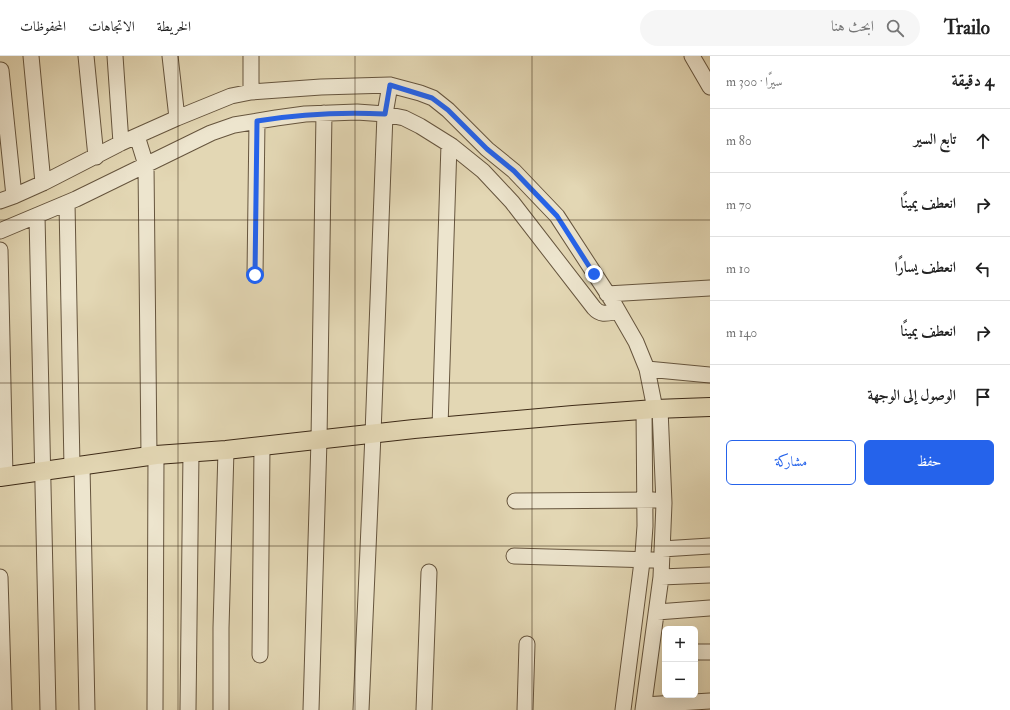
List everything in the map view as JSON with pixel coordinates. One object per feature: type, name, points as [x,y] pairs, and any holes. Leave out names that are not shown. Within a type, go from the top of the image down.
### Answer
[{"type":"main road","points":[[3,476],[42,472],[152,455],[226,450],[440,427],[653,409],[710,406]]},
{"type":"street","points":[[31,56],[43,183]]},
{"type":"street","points":[[86,56],[96,157]]},
{"type":"street","points":[[115,56],[122,144]]},
{"type":"street","points":[[170,56],[177,118]]},
{"type":"street","points":[[251,56],[251,92]]},
{"type":"street","points":[[692,56],[710,87]]},
{"type":"street","points":[[1,70],[7,198],[43,183],[137,136],[177,118],[231,96],[251,92],[352,86],[390,89],[432,98],[448,110],[487,149],[514,171],[557,216],[618,311],[636,342],[647,369],[664,500],[661,577],[657,612],[658,654],[644,707],[710,700]]},
{"type":"street","points":[[360,710],[386,111],[390,89]]},
{"type":"street","points":[[0,231],[67,203],[211,133],[257,121],[305,114],[386,111],[420,126],[449,144],[483,171],[512,202],[598,312],[605,314],[618,311]]},
{"type":"street","points":[[311,710],[319,440],[324,113]]},
{"type":"street","points":[[255,275],[257,121]]},
{"type":"street","points":[[137,136],[146,165],[152,455],[155,710]]},
{"type":"street","points":[[440,427],[449,144]]},
{"type":"street","points":[[67,203],[87,710]]},
{"type":"street","points":[[37,216],[48,710]]},
{"type":"street","points":[[0,250],[3,476]]},
{"type":"street","points":[[607,294],[710,288]]},
{"type":"street","points":[[647,369],[710,375]]},
{"type":"street","points":[[623,710],[643,560],[645,501],[653,409]]},
{"type":"street","points":[[260,656],[262,446]]},
{"type":"street","points":[[221,710],[221,628],[226,450]]},
{"type":"street","points":[[188,710],[190,452]]},
{"type":"street","points":[[515,501],[664,500]]},
{"type":"street","points":[[514,556],[643,560],[662,554],[710,546]]},
{"type":"street","points":[[424,710],[429,572]]},
{"type":"street","points":[[661,577],[710,575]]},
{"type":"street","points":[[0,577],[4,710]]},
{"type":"street","points":[[657,612],[710,608]]},
{"type":"street","points":[[525,710],[527,644]]},
{"type":"street","points":[[698,652],[710,652]]},
{"type":"route","points":[[255,275],[257,121],[305,114],[357,112],[385,114],[390,85],[420,93],[432,98],[448,110],[487,149],[514,171],[557,216],[594,274]]}]
